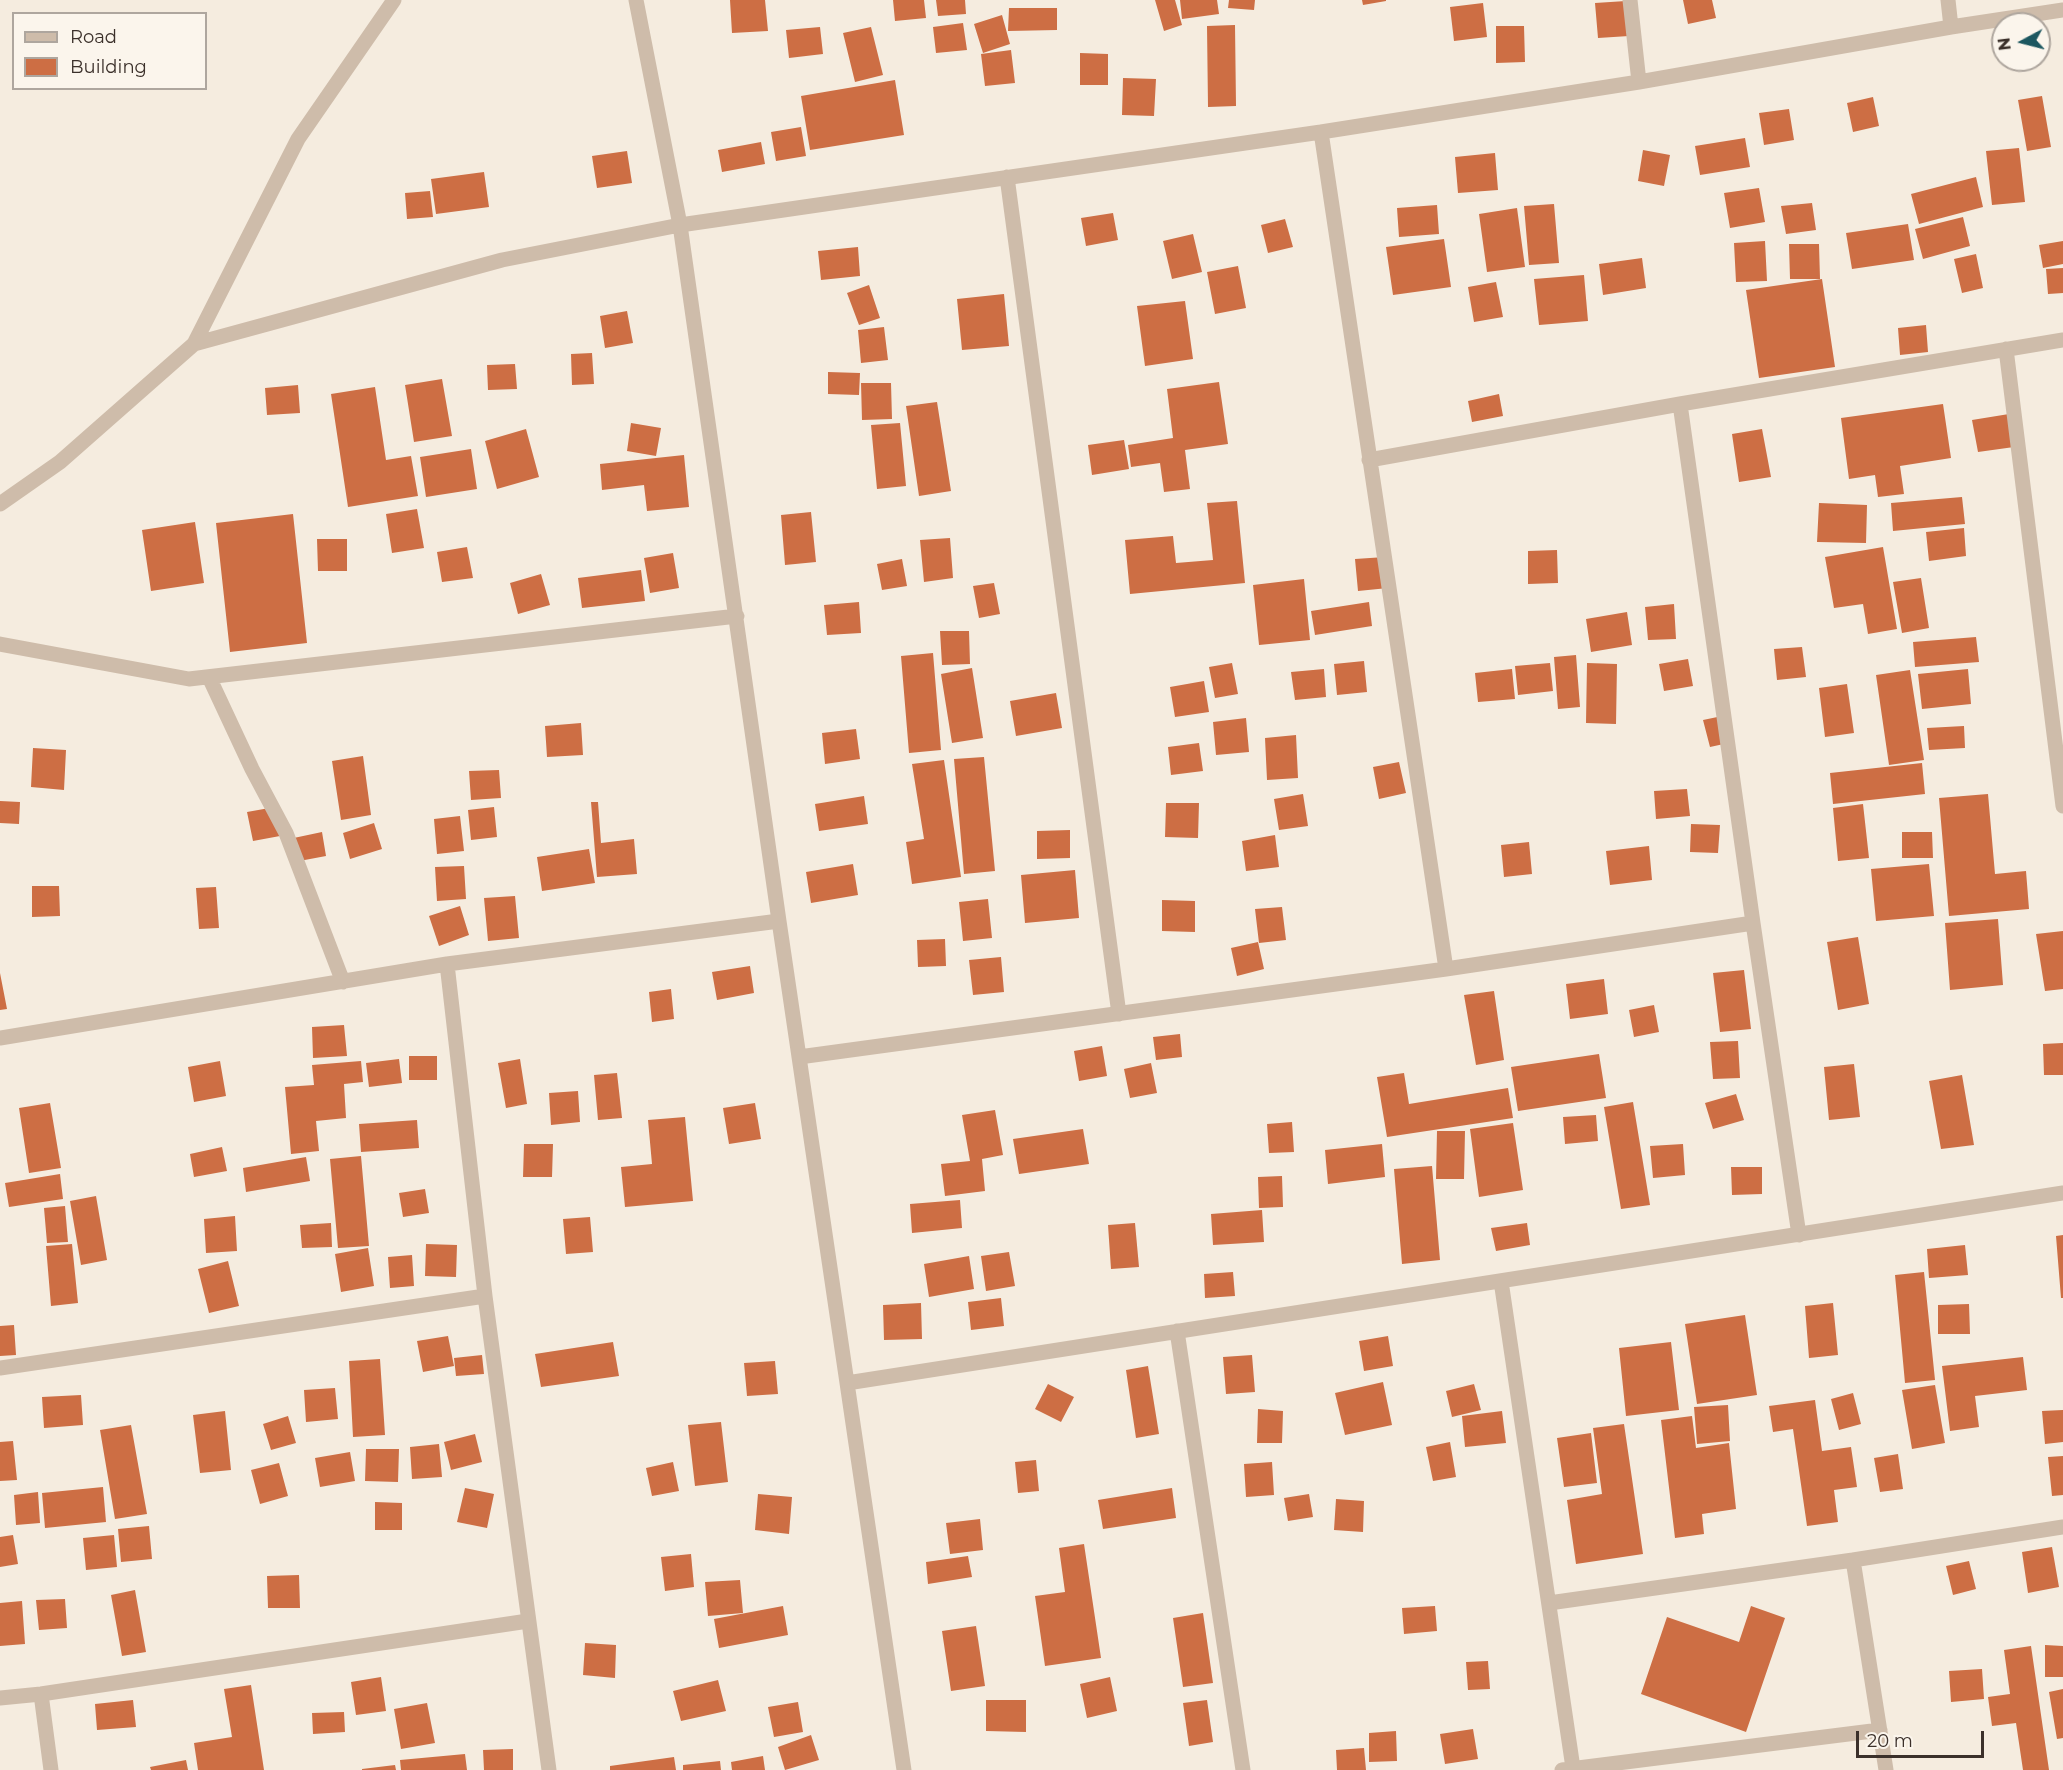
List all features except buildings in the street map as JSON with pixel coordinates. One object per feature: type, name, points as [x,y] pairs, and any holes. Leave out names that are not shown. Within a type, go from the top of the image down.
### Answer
[{"type":"street","points":[[0,504],[60,462],[194,344],[298,139],[394,0]]},
{"type":"street","points":[[636,0],[680,225],[779,921],[904,1770]]},
{"type":"street","points":[[1630,0],[1639,82]]},
{"type":"street","points":[[1948,0],[1951,27]]},
{"type":"street","points":[[194,344],[502,261],[680,225],[1321,132],[1639,82],[1951,27],[2063,10]]},
{"type":"street","points":[[1321,132],[1446,969]]},
{"type":"street","points":[[1006,177],[1119,1014]]},
{"type":"street","points":[[1369,460],[1680,404],[2063,340]]},
{"type":"street","points":[[2006,349],[2063,806]]},
{"type":"street","points":[[1680,404],[1752,923],[1799,1235]]},
{"type":"street","points":[[0,644],[189,679],[737,616]]},
{"type":"street","points":[[209,677],[252,769],[286,833],[342,982]]},
{"type":"street","points":[[0,1038],[447,964],[779,921]]},
{"type":"street","points":[[800,1057],[1446,969],[1752,923]]},
{"type":"street","points":[[447,964],[485,1296],[549,1770]]},
{"type":"street","points":[[847,1383],[2063,1193]]},
{"type":"street","points":[[1501,1281],[1549,1603],[1568,1769],[1880,1730]]},
{"type":"street","points":[[0,1368],[485,1296]]},
{"type":"street","points":[[1177,1331],[1243,1770]]},
{"type":"street","points":[[1549,1603],[1853,1560],[2063,1527]]},
{"type":"street","points":[[1853,1560],[1886,1770]]},
{"type":"street","points":[[0,1698],[41,1694],[528,1621]]},
{"type":"street","points":[[41,1694],[51,1770]]}]
